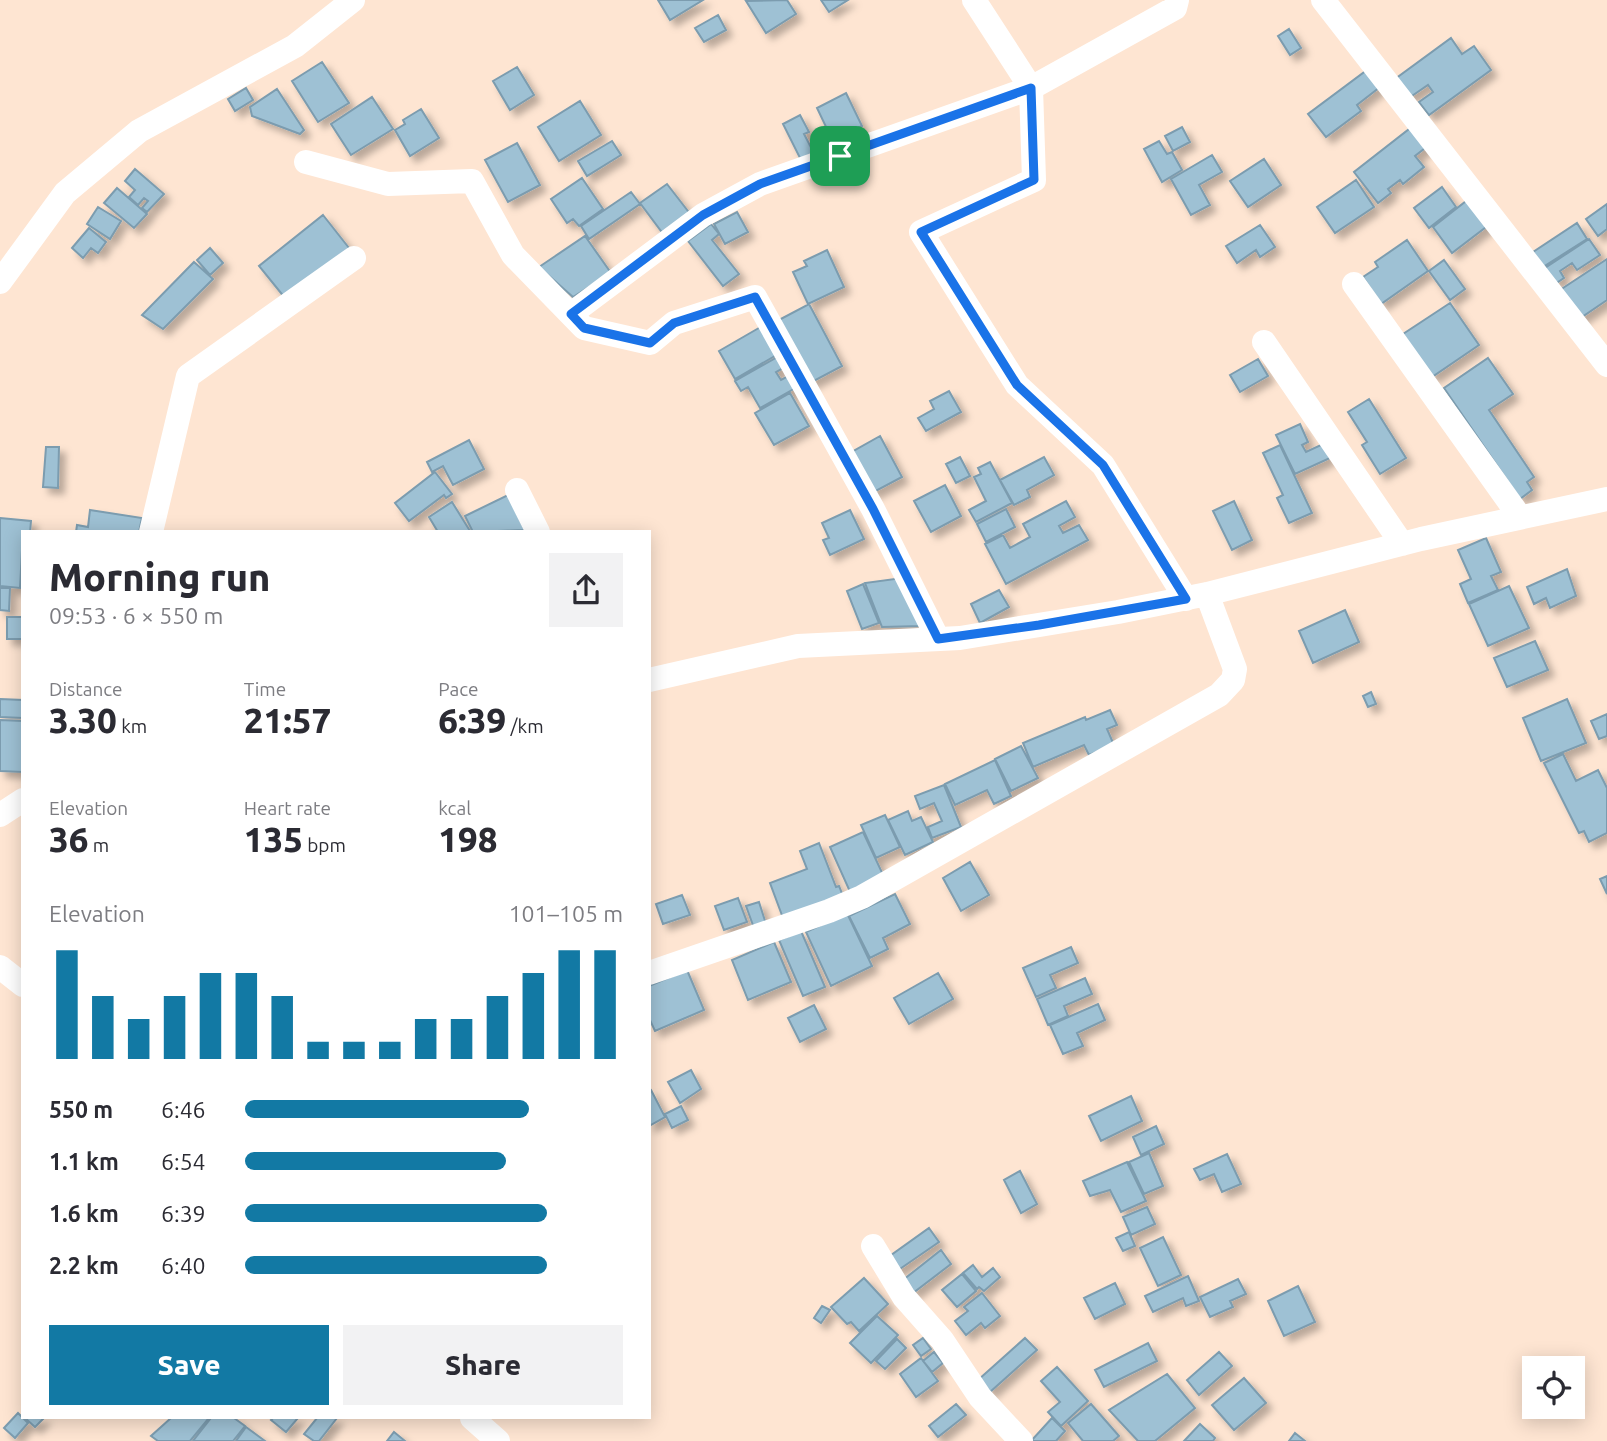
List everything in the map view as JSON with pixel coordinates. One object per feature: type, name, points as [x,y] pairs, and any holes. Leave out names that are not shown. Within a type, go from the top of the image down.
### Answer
[{"type":"street","points":[[0,282],[65,193],[139,131],[295,46],[353,0]]},
{"type":"street","points":[[651,972],[862,897],[1219,695],[1233,680],[1235,669],[1196,596],[1103,465],[1017,385],[921,232],[1034,180],[1031,88],[974,0]]},
{"type":"street","points":[[571,314],[703,215],[760,184],[1031,88],[1175,8],[1177,0]]},
{"type":"street","points":[[1323,0],[1607,365]]},
{"type":"street","points":[[306,162],[388,184],[472,181],[513,255],[584,328],[650,343],[674,323],[755,297],[873,509],[938,639]]},
{"type":"street","points":[[151,530],[188,376],[354,258]]},
{"type":"street","points":[[1354,284],[1520,517]]},
{"type":"street","points":[[1264,342],[1402,544]]},
{"type":"street","points":[[517,490],[537,530]]},
{"type":"street","points":[[651,680],[798,646],[938,639],[1039,625],[1196,596],[1402,544],[1607,499]]},
{"type":"street","points":[[0,815],[21,801]]},
{"type":"street","points":[[0,967],[21,983]]},
{"type":"street","points":[[873,1247],[904,1297],[942,1340],[980,1397],[1021,1441]]},
{"type":"street","points":[[473,1419],[498,1441]]},
{"type":"building","points":[[658,0],[703,0],[670,20]]},
{"type":"building","points":[[787,0],[796,14],[766,33],[746,1]]},
{"type":"building","points":[[821,0],[848,0],[829,12]]},
{"type":"building","points":[[718,15],[726,30],[704,42],[695,28]]},
{"type":"building","points":[[1289,29],[1301,48],[1290,55],[1278,36]]},
{"type":"building","points":[[1451,38],[1462,54],[1474,46],[1491,70],[1429,115],[1419,102],[1433,92],[1428,85],[1409,98],[1395,79]]},
{"type":"building","points":[[322,62],[349,103],[318,122],[292,81]]},
{"type":"building","points":[[517,67],[534,95],[510,110],[493,81]]},
{"type":"building","points":[[1367,70],[1380,87],[1357,105],[1361,111],[1326,137],[1308,114]]},
{"type":"building","points":[[246,88],[253,100],[235,111],[228,99]]},
{"type":"building","points":[[277,89],[304,130],[300,134],[252,116],[250,107]]},
{"type":"building","points":[[846,93],[862,126],[849,132],[854,142],[837,150],[817,108]]},
{"type":"building","points":[[372,97],[393,129],[351,155],[331,124]]},
{"type":"building","points":[[580,101],[601,135],[559,161],[538,127]]},
{"type":"building","points":[[421,109],[439,138],[410,156],[395,130],[405,124],[403,120]]},
{"type":"building","points":[[800,115],[809,132],[804,134],[816,157],[803,164],[783,124]]},
{"type":"building","points":[[1413,126],[1429,145],[1415,156],[1424,167],[1403,184],[1400,180],[1388,189],[1391,193],[1378,203],[1354,172]]},
{"type":"building","points":[[1182,127],[1190,142],[1173,151],[1165,136]]},
{"type":"building","points":[[612,141],[621,155],[587,176],[578,161]]},
{"type":"building","points":[[1159,141],[1167,154],[1172,152],[1182,170],[1162,182],[1144,149]]},
{"type":"building","points":[[517,143],[540,185],[508,202],[485,160]]},
{"type":"building","points":[[1212,155],[1222,172],[1199,185],[1210,205],[1191,215],[1171,179]]},
{"type":"building","points":[[1264,159],[1281,185],[1248,207],[1230,181]]},
{"type":"building","points":[[135,169],[164,194],[147,212],[142,208],[148,201],[144,198],[138,205],[129,197],[135,190],[125,181]]},
{"type":"building","points":[[582,178],[603,209],[579,226],[573,219],[567,223],[551,199]]},
{"type":"building","points":[[1356,180],[1374,207],[1335,233],[1317,207]]},
{"type":"building","points":[[667,184],[691,215],[664,235],[640,203]]},
{"type":"building","points":[[1442,187],[1456,207],[1429,228],[1414,208]]},
{"type":"building","points":[[117,188],[147,214],[134,228],[104,203]]},
{"type":"building","points":[[631,192],[640,204],[589,239],[581,226]]},
{"type":"building","points":[[1470,198],[1490,224],[1452,253],[1433,227]]},
{"type":"building","points":[[1607,204],[1607,229],[1598,236],[1586,219]]},
{"type":"building","points":[[98,207],[121,221],[110,239],[87,224]]},
{"type":"building","points":[[737,212],[748,232],[725,244],[714,224]]},
{"type":"building","points":[[323,215],[349,248],[285,298],[259,266]]},
{"type":"building","points":[[1577,223],[1587,239],[1543,267],[1533,252]]},
{"type":"building","points":[[711,224],[719,234],[712,240],[739,274],[723,286],[688,241]]},
{"type":"building","points":[[1260,225],[1275,247],[1260,257],[1256,250],[1237,263],[1226,246]]},
{"type":"building","points":[[89,228],[106,242],[98,253],[91,248],[83,258],[72,248]]},
{"type":"building","points":[[585,236],[611,273],[573,297],[539,267]]},
{"type":"building","points":[[1589,239],[1600,255],[1577,270],[1572,263],[1560,271],[1564,278],[1555,284],[1545,268]]},
{"type":"building","points":[[1407,240],[1428,271],[1381,304],[1363,277],[1378,267],[1375,262]]},
{"type":"building","points":[[210,248],[223,263],[210,275],[197,260]]},
{"type":"building","points":[[827,250],[844,287],[808,304],[793,272],[807,266],[804,261]]},
{"type":"building","points":[[1607,259],[1607,300],[1579,319],[1560,290]]},
{"type":"building","points":[[1444,260],[1465,289],[1450,300],[1429,271]]},
{"type":"building","points":[[194,262],[213,279],[163,329],[142,315]]},
{"type":"building","points":[[1450,303],[1479,345],[1432,377],[1403,334]]},
{"type":"building","points":[[809,304],[842,366],[810,383],[777,321]]},
{"type":"building","points":[[764,325],[780,353],[735,379],[719,351]]},
{"type":"building","points":[[781,355],[787,366],[776,372],[781,380],[792,374],[799,386],[760,408],[748,387],[741,391],[735,381]]},
{"type":"building","points":[[1488,358],[1513,394],[1489,410],[1534,477],[1527,482],[1532,490],[1520,499],[1444,388]]},
{"type":"building","points":[[1258,359],[1268,376],[1240,392],[1230,375]]},
{"type":"building","points":[[949,391],[961,412],[926,431],[918,418],[934,409],[930,401]]},
{"type":"building","points":[[790,393],[809,426],[774,445],[755,413]]},
{"type":"building","points":[[1369,399],[1406,458],[1380,474],[1362,445],[1367,442],[1348,412]]},
{"type":"building","points":[[1300,424],[1308,442],[1302,445],[1306,452],[1323,444],[1330,458],[1295,474],[1276,435]]},
{"type":"building","points":[[880,436],[902,477],[872,493],[850,453]]},
{"type":"building","points":[[469,440],[484,469],[453,485],[443,466],[432,472],[427,462]]},
{"type":"building","points":[[1280,445],[1312,513],[1289,523],[1277,498],[1283,495],[1263,453]]},
{"type":"building","points":[[46,447],[59,447],[58,488],[43,487]]},
{"type":"building","points":[[960,457],[970,476],[956,483],[946,464]]},
{"type":"building","points":[[1044,457],[1054,475],[1027,490],[1030,497],[1014,505],[1000,480]]},
{"type":"building","points":[[990,462],[1012,503],[976,522],[969,510],[986,501],[974,477],[981,474],[978,468]]},
{"type":"building","points":[[435,472],[452,494],[446,498],[444,495],[409,521],[395,503]]},
{"type":"building","points":[[945,485],[961,516],[931,532],[914,501]]},
{"type":"building","points":[[508,495],[525,530],[472,530],[465,516]]},
{"type":"building","points":[[1066,501],[1075,517],[1059,526],[1063,533],[1079,525],[1088,540],[1006,584],[985,544],[1003,535],[1010,548],[1030,537],[1023,524]]},
{"type":"building","points":[[1234,501],[1252,540],[1232,550],[1213,511]]},
{"type":"building","points":[[452,502],[469,530],[437,530],[429,517]]},
{"type":"building","points":[[1006,509],[1015,527],[986,542],[977,524]]},
{"type":"building","points":[[90,510],[142,518],[139,530],[76,530],[77,525],[88,527]]},
{"type":"building","points":[[850,510],[864,539],[830,555],[823,540],[829,538],[822,523]]},
{"type":"building","points":[[0,518],[31,521],[30,530],[21,530],[20,588],[0,586]]},
{"type":"building","points":[[1486,538],[1501,572],[1491,576],[1498,590],[1468,603],[1460,584],[1471,579],[1458,550]]},
{"type":"building","points":[[1567,569],[1576,596],[1550,608],[1546,598],[1534,604],[1527,587]]},
{"type":"building","points":[[902,578],[921,626],[882,627],[865,583]]},
{"type":"building","points":[[863,584],[879,623],[862,629],[847,591]]},
{"type":"building","points":[[1509,586],[1529,628],[1488,646],[1469,604]]},
{"type":"building","points":[[0,588],[10,588],[9,611],[0,610]]},
{"type":"building","points":[[999,590],[1009,607],[980,623],[971,604]]},
{"type":"building","points":[[1345,610],[1359,642],[1313,663],[1299,631]]},
{"type":"building","points":[[7,617],[21,617],[21,639],[7,639]]},
{"type":"building","points":[[1535,641],[1548,670],[1507,687],[1494,658]]},
{"type":"building","points":[[1371,692],[1376,704],[1368,707],[1363,696]]},
{"type":"building","points":[[0,699],[21,700],[21,718],[0,717]]},
{"type":"building","points":[[1567,699],[1586,743],[1541,761],[1523,718]]},
{"type":"building","points":[[1110,710],[1117,725],[1107,729],[1114,745],[1089,755],[1084,745],[1033,767],[1023,743],[1085,717],[1086,720]]},
{"type":"building","points":[[1607,714],[1607,736],[1599,739],[1591,721]]},
{"type":"building","points":[[0,720],[21,721],[21,772],[0,771]]},
{"type":"building","points":[[1021,746],[1038,778],[1011,791],[995,759]]},
{"type":"building","points":[[1563,754],[1576,781],[1598,770],[1607,788],[1607,833],[1589,842],[1584,831],[1579,833],[1544,763]]},
{"type":"building","points":[[995,760],[1011,796],[994,804],[987,790],[955,805],[945,784]]},
{"type":"building","points":[[944,785],[961,827],[932,838],[928,827],[942,821],[934,803],[920,809],[915,796]]},
{"type":"building","points":[[908,811],[912,821],[921,817],[933,842],[905,855],[888,820]]},
{"type":"building","points":[[885,815],[900,847],[876,858],[861,825]]},
{"type":"building","points":[[863,832],[885,879],[851,894],[830,847]]},
{"type":"building","points":[[819,843],[836,887],[839,886],[843,896],[783,918],[770,883],[807,869],[800,851]]},
{"type":"building","points":[[970,862],[989,895],[961,911],[943,878]]},
{"type":"building","points":[[1607,876],[1607,894],[1600,879]]},
{"type":"building","points":[[895,894],[910,924],[883,938],[888,949],[870,958],[849,916]]},
{"type":"building","points":[[682,895],[690,915],[663,924],[656,904]]},
{"type":"building","points":[[738,898],[747,922],[724,930],[715,906]]},
{"type":"building","points":[[759,902],[766,924],[754,928],[746,906]]},
{"type":"building","points":[[847,913],[872,966],[831,986],[806,932]]},
{"type":"building","points":[[801,931],[825,987],[803,996],[779,940]]},
{"type":"building","points":[[774,942],[791,982],[748,1000],[732,960]]},
{"type":"building","points":[[1071,947],[1078,963],[1050,975],[1056,988],[1036,997],[1023,968]]},
{"type":"building","points":[[687,970],[704,1010],[655,1031],[651,1022],[651,985]]},
{"type":"building","points":[[938,973],[953,999],[909,1024],[894,998]]},
{"type":"building","points":[[1085,978],[1092,994],[1064,1006],[1068,1016],[1048,1025],[1037,999]]},
{"type":"building","points":[[1098,1004],[1105,1020],[1077,1033],[1083,1046],[1063,1054],[1050,1025]]},
{"type":"building","points":[[814,1005],[826,1029],[800,1042],[788,1018]]},
{"type":"building","points":[[691,1070],[701,1089],[680,1103],[668,1082]]},
{"type":"building","points":[[651,1090],[665,1117],[651,1125]]},
{"type":"building","points":[[1131,1096],[1142,1121],[1101,1141],[1089,1116]]},
{"type":"building","points":[[681,1106],[688,1120],[672,1128],[665,1114]]},
{"type":"building","points":[[1156,1126],[1164,1144],[1141,1155],[1133,1137]]},
{"type":"building","points":[[1149,1153],[1163,1186],[1144,1194],[1129,1162]]},
{"type":"building","points":[[1227,1154],[1241,1184],[1222,1192],[1214,1174],[1200,1180],[1194,1169]]},
{"type":"building","points":[[1127,1162],[1146,1201],[1121,1212],[1110,1190],[1090,1196],[1083,1181]]},
{"type":"building","points":[[1020,1171],[1037,1204],[1021,1213],[1004,1180]]},
{"type":"building","points":[[1147,1207],[1155,1224],[1131,1235],[1123,1217]]},
{"type":"building","points":[[929,1228],[939,1242],[897,1271],[887,1258]]},
{"type":"building","points":[[1129,1232],[1135,1246],[1123,1251],[1116,1238]]},
{"type":"building","points":[[1163,1237],[1181,1275],[1158,1286],[1140,1248]]},
{"type":"building","points":[[941,1250],[951,1264],[913,1293],[903,1280]]},
{"type":"building","points":[[973,1265],[982,1277],[993,1268],[1000,1277],[984,1291],[979,1287],[977,1289],[963,1273]]},
{"type":"building","points":[[962,1274],[976,1291],[957,1307],[942,1290]]},
{"type":"building","points":[[1188,1276],[1199,1301],[1186,1306],[1183,1298],[1153,1312],[1145,1296]]},
{"type":"building","points":[[864,1278],[888,1304],[859,1331],[851,1322],[847,1324],[831,1307]]},
{"type":"building","points":[[1238,1279],[1246,1294],[1230,1301],[1233,1307],[1210,1317],[1200,1297]]},
{"type":"building","points":[[1115,1283],[1125,1304],[1095,1319],[1084,1298]]},
{"type":"building","points":[[1298,1286],[1315,1322],[1284,1336],[1268,1301]]},
{"type":"building","points":[[982,1293],[1000,1316],[985,1328],[981,1323],[966,1335],[955,1321],[968,1311],[964,1307]]},
{"type":"building","points":[[822,1306],[830,1310],[821,1323],[814,1318]]},
{"type":"building","points":[[877,1316],[898,1335],[871,1363],[850,1343]]},
{"type":"building","points":[[923,1338],[931,1349],[921,1356],[913,1345]]},
{"type":"building","points":[[1025,1338],[1037,1350],[990,1392],[978,1380]]},
{"type":"building","points":[[897,1339],[906,1348],[885,1369],[876,1361]]},
{"type":"building","points":[[1148,1343],[1157,1361],[1104,1387],[1095,1370]]},
{"type":"building","points":[[934,1352],[943,1363],[932,1372],[923,1361]]},
{"type":"building","points":[[1219,1352],[1232,1366],[1199,1395],[1187,1380]]},
{"type":"building","points":[[921,1358],[938,1381],[916,1397],[900,1374]]},
{"type":"building","points":[[1057,1367],[1088,1401],[1061,1426],[1048,1412],[1060,1402],[1041,1381]]},
{"type":"building","points":[[1167,1374],[1195,1408],[1155,1441],[1138,1441],[1109,1410]]},
{"type":"building","points":[[1244,1378],[1266,1403],[1234,1430],[1212,1405]]},
{"type":"building","points":[[956,1404],[966,1415],[938,1437],[929,1426]]},
{"type":"building","points":[[1091,1404],[1119,1436],[1113,1441],[1083,1441],[1068,1423]]},
{"type":"building","points":[[18,1413],[21,1419],[28,1423],[15,1438],[4,1428]]},
{"type":"building","points":[[1052,1418],[1065,1431],[1056,1441],[1031,1441]]},
{"type":"building","points":[[26,1419],[43,1419],[35,1427]]},
{"type":"building","points":[[170,1419],[208,1419],[190,1441],[158,1441],[151,1436]]},
{"type":"building","points":[[210,1419],[235,1419],[245,1426],[233,1441],[193,1441]]},
{"type":"building","points":[[272,1419],[297,1419],[286,1432]]},
{"type":"building","points":[[316,1419],[336,1419],[319,1441],[314,1441],[304,1434]]},
{"type":"building","points":[[1200,1424],[1215,1438],[1213,1441],[1184,1441]]},
{"type":"building","points":[[246,1427],[265,1441],[236,1441]]},
{"type":"building","points":[[394,1432],[405,1441],[387,1441]]},
{"type":"building","points":[[1295,1433],[1305,1441],[1289,1441]]},
{"type":"route","points":[[1031,88],[1034,180],[921,232],[1017,385],[1103,465],[1186,599],[960,638],[938,639],[873,509],[755,297],[674,323],[650,343],[584,328],[571,314],[703,215],[760,184],[840,156],[1031,88]]}]
